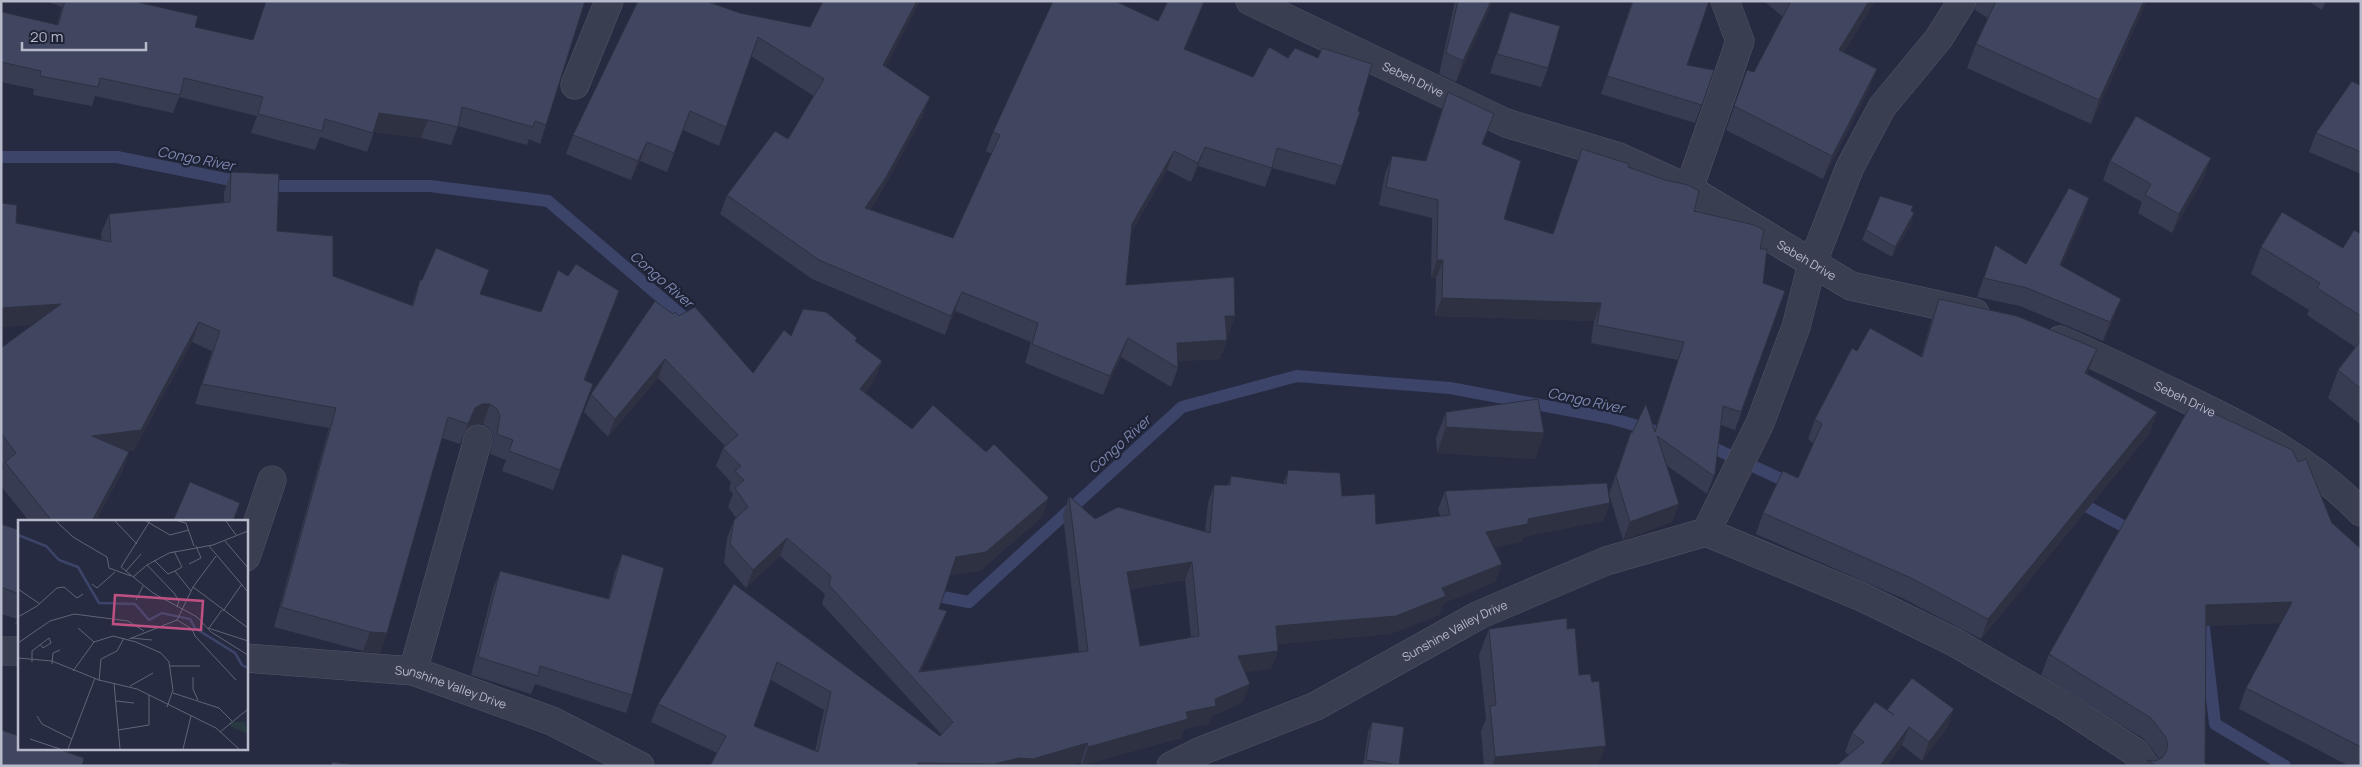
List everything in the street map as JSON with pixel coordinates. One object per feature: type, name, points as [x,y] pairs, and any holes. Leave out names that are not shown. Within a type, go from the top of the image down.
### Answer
[{"type":"street","points":[[575,85],[609,1]]},
{"type":"street","name":"Sebeh Drive","points":[[1250,1],[1506,123],[1619,156],[1689,189],[1851,286],[1996,317]]},
{"type":"street","points":[[1689,189],[1740,41],[1725,1]]},
{"type":"street","points":[[1962,1],[1940,38],[1882,107],[1850,167],[1812,264],[1796,326],[1760,423],[1706,532],[1862,597],[1954,642],[2066,707],[2135,752],[2145,766]]},
{"type":"street","name":"Sebeh Drive","points":[[2040,332],[2101,357],[2252,430],[2308,465],[2346,496],[2361,512]]},
{"type":"street","points":[[413,671],[478,439]]},
{"type":"street","points":[[248,551],[272,480]]},
{"type":"street","name":"Sunshine Valley Drive","points":[[1171,766],[1201,751],[1316,706],[1480,615],[1606,561],[1706,532]]},
{"type":"street","points":[[1,651],[18,651]]},
{"type":"street","name":"Sunshine Valley Drive","points":[[248,658],[413,671],[552,721],[640,766]]},
{"type":"building","points":[[65,1],[133,1],[198,16],[195,27],[253,40],[266,1],[585,1],[546,125],[535,121],[533,127],[462,107],[458,127],[428,120],[379,113],[373,133],[325,119],[322,131],[258,114],[263,97],[184,78],[180,95],[100,78],[98,87],[40,76],[41,71],[1,62],[2,12],[58,25]]},
{"type":"building","points":[[638,1],[712,1],[711,3],[740,13],[810,27],[823,1],[917,1],[883,65],[930,97],[885,179],[865,208],[953,238],[1000,135],[993,132],[1053,1],[1115,1],[1158,21],[1168,1],[1204,2],[1184,49],[1253,77],[1269,47],[1288,58],[1295,48],[1318,58],[1322,48],[1372,64],[1358,111],[1360,112],[1342,166],[1277,148],[1272,168],[1205,147],[1198,163],[1174,151],[1132,224],[1126,285],[1234,277],[1235,316],[1225,316],[1227,340],[1177,343],[1178,368],[1128,338],[1110,376],[1032,344],[1038,323],[962,292],[951,316],[819,260],[727,195],[775,131],[788,139],[824,79],[758,37],[726,127],[690,111],[674,153],[647,142],[638,161],[573,135]]},
{"type":"building","points":[[1458,1],[1491,1],[1463,61],[1446,53]]},
{"type":"building","points":[[1633,1],[1709,1],[1687,65],[1714,70],[1702,105],[1607,76]]},
{"type":"building","points":[[1791,1],[1869,1],[1839,50],[1877,69],[1832,156],[1734,106],[1747,70],[1754,72]]},
{"type":"building","points":[[1996,1],[2144,1],[2099,100],[1976,44]]},
{"type":"building","points":[[1510,12],[1560,26],[1548,68],[1497,54]]},
{"type":"building","points":[[2352,81],[2361,86],[2361,152],[2316,133]]},
{"type":"building","points":[[1448,92],[1494,114],[1482,144],[1521,161],[1504,219],[1553,234],[1582,149],[1629,164],[1628,167],[1665,180],[1688,185],[1699,191],[1694,211],[1754,225],[1764,230],[1760,249],[1767,249],[1763,283],[1785,291],[1741,412],[1723,406],[1714,476],[1657,436],[1679,504],[1630,522],[1616,476],[1631,432],[1646,404],[1655,432],[1684,342],[1597,325],[1601,303],[1442,298],[1443,260],[1437,260],[1438,200],[1386,187],[1392,156],[1426,161]]},
{"type":"building","points":[[2136,116],[2211,158],[2179,214],[2145,195],[2151,184],[2110,161]]},
{"type":"building","points":[[231,172],[279,174],[277,231],[333,236],[333,276],[413,306],[420,280],[422,280],[436,248],[489,270],[480,294],[541,312],[558,270],[568,276],[576,264],[619,291],[584,380],[593,384],[560,470],[509,451],[513,440],[497,434],[500,416],[497,409],[490,404],[482,404],[475,408],[468,424],[448,417],[387,633],[370,632],[281,607],[336,408],[202,384],[220,331],[199,322],[141,430],[92,436],[129,452],[93,520],[51,520],[5,462],[16,453],[1,433],[1,348],[61,304],[1,308],[1,203],[17,205],[16,223],[111,242],[109,214],[230,202]]},
{"type":"building","points":[[2069,188],[2089,198],[2060,265],[2121,299],[2110,322],[2027,288],[1984,278],[1995,245],[2026,264]]},
{"type":"building","points":[[1880,196],[1913,206],[1911,211],[1914,213],[1895,247],[1866,230]]},
{"type":"building","points":[[2282,212],[2343,248],[2354,230],[2361,234],[2361,316],[2317,288],[2320,283],[2261,247]]},
{"type":"building","points":[[1939,299],[2017,316],[2097,349],[2085,373],[2157,412],[1988,619],[1911,578],[1763,513],[1783,471],[1798,478],[1822,424],[1815,419],[1852,348],[1857,351],[1870,328],[1922,357]]},
{"type":"building","points":[[655,301],[679,316],[695,307],[753,373],[784,330],[791,336],[803,309],[826,312],[857,338],[855,341],[882,361],[860,389],[912,429],[933,405],[986,452],[994,444],[1049,498],[986,552],[956,557],[939,609],[947,611],[919,672],[1088,651],[1069,496],[1095,519],[1118,507],[1210,533],[1214,485],[1230,485],[1231,476],[1286,484],[1288,470],[1340,473],[1342,496],[1375,494],[1376,524],[1450,515],[1445,491],[1607,483],[1610,503],[1528,519],[1528,524],[1486,532],[1502,564],[1442,588],[1446,596],[1396,616],[1276,626],[1278,651],[1238,656],[1250,684],[1215,699],[1216,706],[1186,712],[1188,719],[1088,747],[1087,743],[1033,759],[1019,758],[994,764],[918,763],[918,766],[710,766],[726,736],[658,704],[734,584],[940,736],[953,722],[829,585],[831,576],[787,538],[753,570],[730,544],[734,520],[748,507],[735,488],[744,480],[735,471],[741,466],[723,448],[738,435],[665,359],[615,419],[591,394]],"holes":[[[1192,562],[1199,636],[1140,646],[1127,572]],[[777,662],[831,692],[818,752],[754,726]]]},
{"type":"building","points":[[2361,340],[2361,389],[2338,370]]},
{"type":"building","points":[[1538,399],[1544,433],[1446,427],[1446,412]]},
{"type":"building","points":[[2192,403],[2292,450],[2298,462],[2306,459],[2332,523],[2361,549],[2361,747],[2246,688],[2292,602],[2206,605],[2205,763],[2210,766],[2157,766],[2147,760],[2155,761],[2162,758],[2168,744],[2165,736],[2151,718],[2049,654]]},
{"type":"building","points":[[190,482],[240,503],[233,520],[173,520]]},
{"type":"building","points":[[1,524],[18,530],[18,594],[1,587]]},
{"type":"building","points":[[622,554],[664,568],[632,695],[540,666],[538,676],[478,657],[500,571],[609,599]]},
{"type":"building","points":[[1567,618],[1567,629],[1575,628],[1579,675],[1590,674],[1592,682],[1599,681],[1606,746],[1495,757],[1490,706],[1496,705],[1489,629]]},
{"type":"building","points":[[1912,678],[1954,709],[1929,742],[1909,727],[1880,766],[1836,766],[1864,742],[1852,733],[1875,702],[1894,715],[1887,710]]},
{"type":"building","points":[[1372,722],[1404,727],[1399,765],[1366,760]]},
{"type":"building","points":[[1,730],[18,736],[18,750],[61,750],[84,758],[82,766],[1,766]]},
{"type":"building","points":[[332,762],[363,766],[331,766]]},
{"type":"waterway","name":"Congo River","points":[[1,157],[117,157],[260,186],[430,186],[548,201],[693,325]]},
{"type":"waterway","name":"Congo River","points":[[927,594],[969,602],[1182,407],[1297,376],[1450,388],[1610,418],[1652,430]]},
{"type":"waterway","name":"Congo River","points":[[1702,445],[1718,450],[1794,485]]},
{"type":"waterway","name":"Congo River","points":[[2075,500],[2136,533]]},
{"type":"waterway","name":"Congo River","points":[[2204,628],[2215,724],[2285,766]]}]
